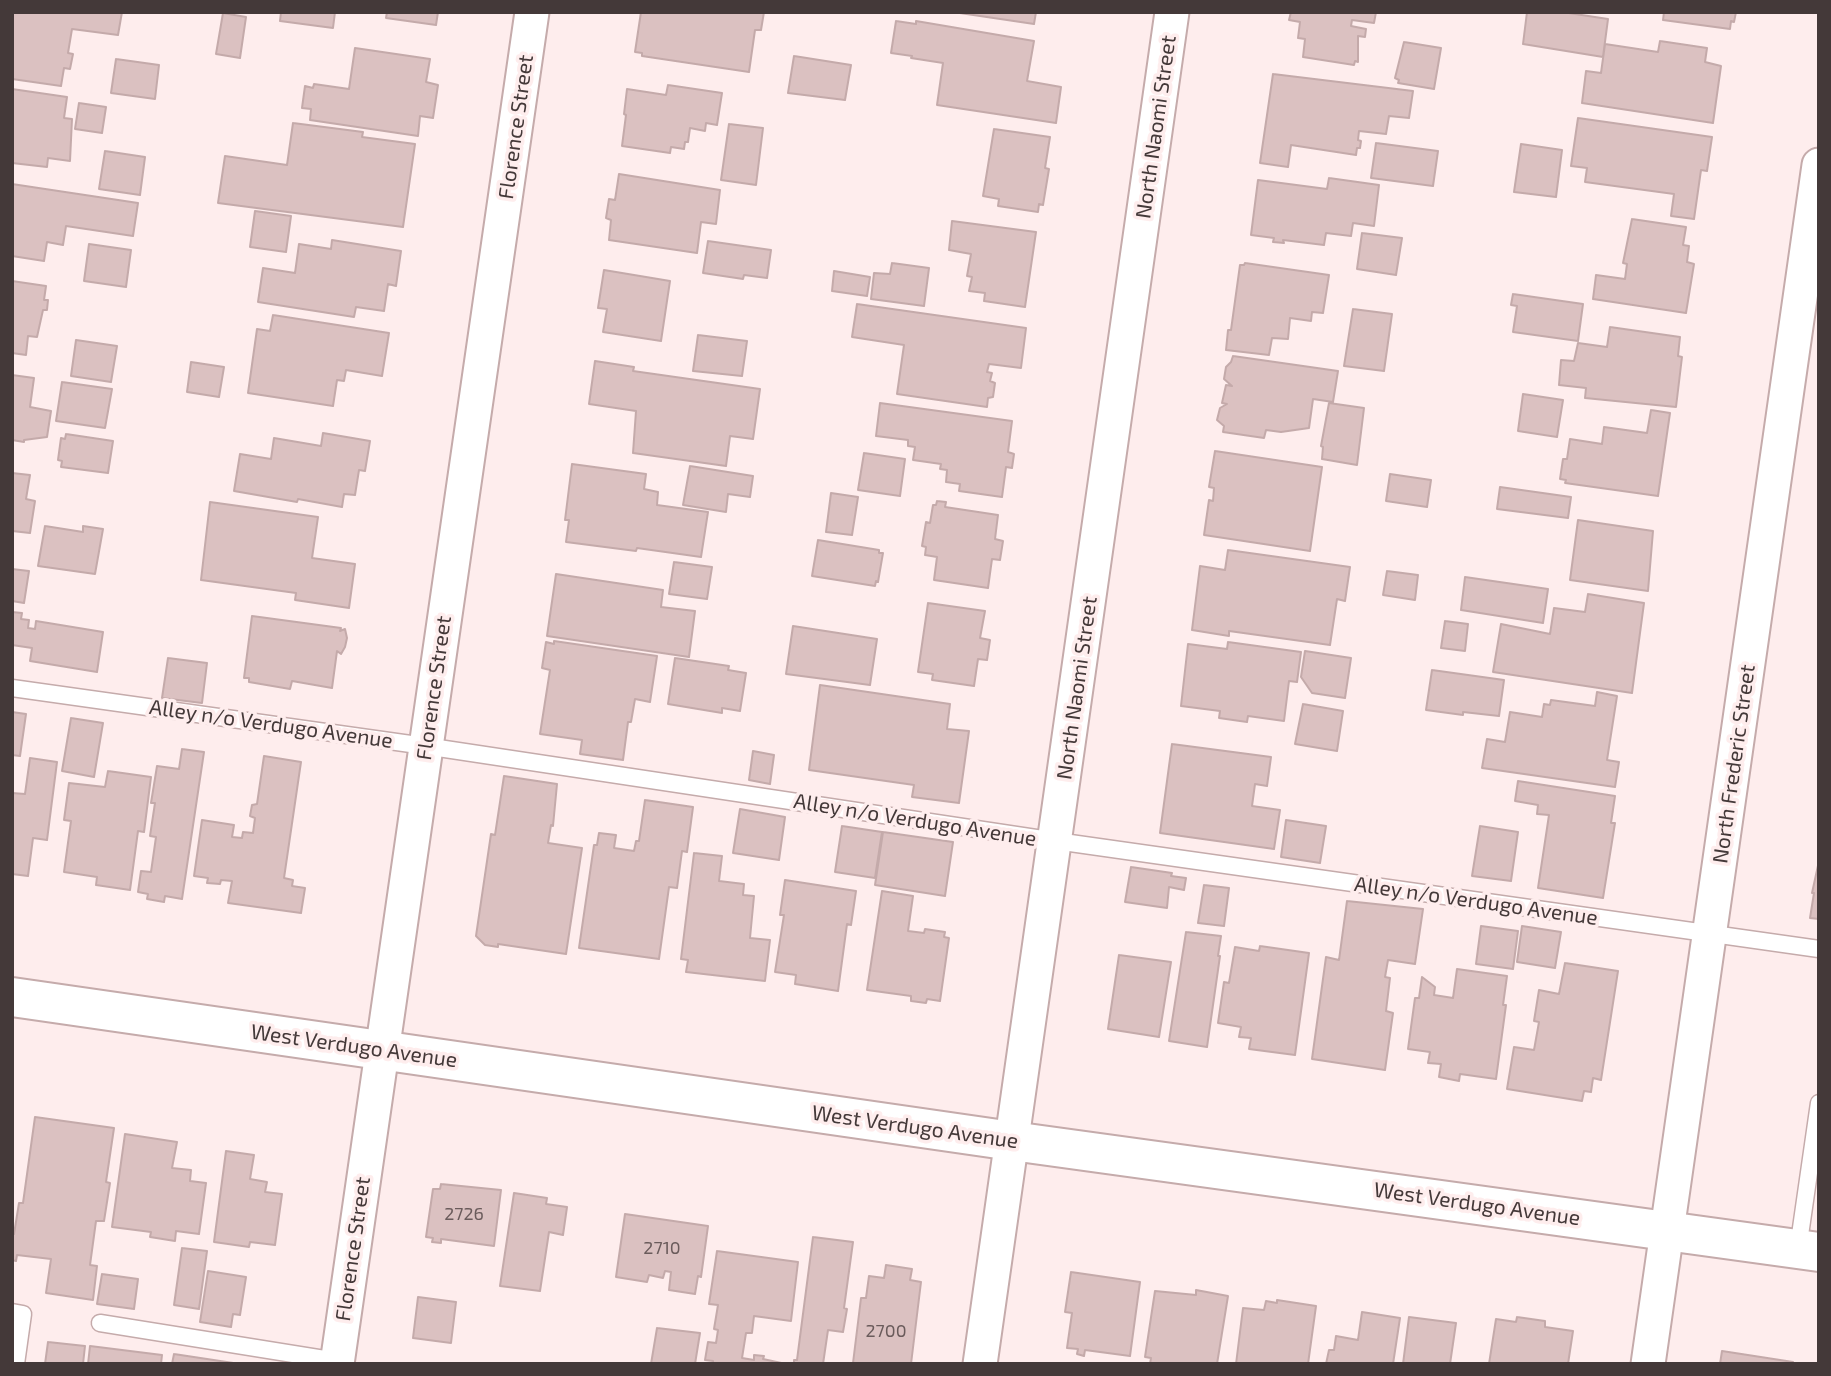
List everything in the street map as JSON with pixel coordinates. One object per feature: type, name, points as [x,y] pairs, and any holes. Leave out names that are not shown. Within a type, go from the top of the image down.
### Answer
[{"type":"main road","name":"West Verdugo Avenue","points":[[12,997],[1012,1141],[1808,1250]]},
{"type":"street","name":"Florence Street","points":[[337,1362],[532,12]]},
{"type":"street","name":"North Naomi Street","points":[[980,1364],[1172,12]]},
{"type":"street","name":"North Frederic Street","points":[[1648,1364],[1819,165]]},
{"type":"lane","name":"Alley n/o Verdugo Avenue","points":[[12,688],[425,746],[1056,841],[1819,949]]},
{"type":"lane","points":[[1808,1250],[1819,1103]]},
{"type":"lane","points":[[12,1312],[23,1314],[16,1364]]},
{"type":"lane","points":[[100,1323],[337,1362]]},
{"type":"building","points":[[12,12],[122,12],[118,35],[72,29],[68,53],[73,54],[70,69],[64,68],[61,86],[12,79]]},
{"type":"building","points":[[281,12],[335,12],[333,28],[280,21]]},
{"type":"building","points":[[387,12],[438,12],[436,25],[386,18]]},
{"type":"building","points":[[641,12],[764,12],[761,30],[755,30],[749,72],[642,56],[642,53],[635,52]]},
{"type":"building","points":[[953,12],[1036,12],[1034,24]]},
{"type":"building","points":[[1291,12],[1376,12],[1374,23],[1352,20],[1351,26],[1366,29],[1365,37],[1358,36],[1358,62],[1355,61],[1354,65],[1303,57],[1305,39],[1298,38],[1300,22],[1289,20]]},
{"type":"building","points":[[1527,12],[1562,12],[1608,19],[1603,57],[1523,44]]},
{"type":"building","points":[[1664,12],[1736,12],[1730,29],[1663,20]]},
{"type":"building","points":[[223,13],[246,17],[240,58],[216,54]]},
{"type":"building","points":[[896,21],[916,24],[916,21],[1034,41],[1027,81],[1061,87],[1056,123],[937,105],[943,63],[891,53]]},
{"type":"building","points":[[1660,41],[1707,48],[1705,62],[1721,66],[1713,123],[1582,103],[1586,71],[1601,73],[1605,44],[1658,52]]},
{"type":"building","points":[[1404,42],[1441,48],[1434,89],[1398,83],[1399,80],[1395,78]]},
{"type":"building","points":[[355,48],[430,59],[426,82],[438,85],[433,118],[420,116],[418,136],[310,120],[311,109],[302,108],[305,86],[313,88],[314,84],[349,89]]},
{"type":"building","points":[[794,56],[851,65],[845,100],[788,93]]},
{"type":"building","points":[[116,59],[159,65],[155,99],[111,93]]},
{"type":"building","points":[[1273,74],[1413,91],[1409,118],[1389,116],[1386,134],[1359,131],[1358,140],[1361,141],[1356,155],[1291,145],[1288,167],[1260,163]]},
{"type":"building","points":[[668,85],[722,93],[717,125],[706,123],[705,131],[690,128],[684,149],[671,147],[670,153],[622,146],[627,89],[666,95]]},
{"type":"building","points":[[12,89],[67,97],[64,118],[72,119],[70,161],[48,158],[47,167],[12,163]]},
{"type":"building","points":[[79,103],[106,107],[102,133],[75,129]]},
{"type":"building","points":[[1578,118],[1712,137],[1707,171],[1701,170],[1694,219],[1671,216],[1674,194],[1585,182],[1587,168],[1571,166]]},
{"type":"building","points":[[293,123],[363,132],[362,137],[415,144],[403,227],[218,203],[225,156],[287,165]]},
{"type":"building","points":[[729,124],[763,128],[756,185],[721,180]]},
{"type":"building","points":[[994,129],[1050,137],[1045,168],[1049,169],[1043,205],[1039,204],[1038,212],[998,206],[999,199],[983,196]]},
{"type":"building","points":[[1376,143],[1438,151],[1433,186],[1371,178]]},
{"type":"building","points":[[1521,144],[1562,150],[1556,197],[1514,192]]},
{"type":"building","points":[[105,151],[145,157],[140,195],[99,189]]},
{"type":"building","points":[[619,174],[720,190],[716,224],[701,222],[697,253],[609,240],[611,220],[606,218],[609,199],[615,200]]},
{"type":"building","points":[[1329,178],[1379,185],[1374,226],[1353,223],[1351,236],[1326,233],[1324,245],[1283,240],[1284,243],[1273,242],[1274,238],[1251,235],[1258,180],[1327,189]]},
{"type":"building","points":[[12,184],[138,203],[133,236],[66,226],[63,245],[47,242],[44,261],[12,256]]},
{"type":"building","points":[[255,211],[291,216],[286,252],[250,247]]},
{"type":"building","points":[[1632,219],[1686,227],[1683,245],[1689,246],[1687,262],[1694,264],[1686,313],[1593,299],[1596,275],[1625,279],[1627,264],[1623,263]]},
{"type":"building","points":[[952,221],[1036,232],[1025,307],[984,301],[985,293],[969,291],[972,277],[967,276],[971,254],[949,250]]},
{"type":"building","points":[[1362,233],[1402,238],[1396,275],[1357,269]]},
{"type":"building","points":[[332,240],[401,251],[396,286],[388,284],[384,311],[356,307],[354,317],[258,302],[263,268],[295,273],[299,244],[331,249]]},
{"type":"building","points":[[708,241],[771,250],[767,278],[744,275],[743,279],[703,273]]},
{"type":"building","points":[[89,244],[131,250],[126,287],[84,281]]},
{"type":"building","points":[[892,263],[929,268],[924,306],[871,299],[874,273],[890,274]]},
{"type":"building","points":[[1245,263],[1329,275],[1323,313],[1312,312],[1311,321],[1290,318],[1288,339],[1272,338],[1269,355],[1226,350],[1240,265]]},
{"type":"building","points":[[604,270],[670,281],[661,341],[603,332],[607,309],[598,308]]},
{"type":"building","points":[[834,271],[870,277],[867,296],[832,291]]},
{"type":"building","points":[[12,281],[46,286],[44,300],[48,300],[47,310],[43,310],[37,337],[28,336],[26,355],[12,353]]},
{"type":"building","points":[[1513,294],[1583,304],[1578,341],[1513,332],[1517,306],[1511,305]]},
{"type":"building","points":[[857,304],[1026,328],[1021,368],[989,364],[987,372],[992,373],[990,381],[995,383],[993,397],[988,398],[987,407],[897,394],[904,345],[852,337]]},
{"type":"building","points":[[1353,309],[1392,314],[1384,371],[1344,366]]},
{"type":"building","points":[[273,315],[389,333],[382,376],[346,370],[344,381],[337,380],[333,406],[248,393],[257,329],[270,331]]},
{"type":"building","points":[[1610,327],[1680,337],[1678,356],[1682,357],[1676,407],[1585,398],[1586,388],[1559,385],[1561,360],[1574,361],[1578,343],[1607,347]]},
{"type":"building","points":[[698,335],[747,341],[742,376],[693,371]]},
{"type":"building","points":[[76,340],[117,346],[111,382],[71,376]]},
{"type":"building","points":[[1233,356],[1338,371],[1333,402],[1313,399],[1309,428],[1281,432],[1266,430],[1264,438],[1223,432],[1224,426],[1217,420],[1220,408],[1227,404],[1222,403],[1226,385],[1232,386],[1224,379],[1226,367]]},
{"type":"building","points":[[595,361],[634,367],[633,371],[760,389],[753,439],[730,436],[726,466],[633,453],[636,411],[589,404]]},
{"type":"building","points":[[191,362],[224,367],[219,397],[187,392]]},
{"type":"building","points":[[12,375],[34,378],[30,407],[51,411],[47,437],[24,442],[12,440]]},
{"type":"building","points":[[62,382],[112,389],[105,428],[56,421]]},
{"type":"building","points":[[1523,394],[1563,400],[1557,437],[1518,431]]},
{"type":"building","points":[[880,403],[1012,421],[1008,452],[1014,454],[1012,468],[1006,467],[1002,497],[959,491],[960,484],[946,482],[947,470],[940,469],[941,464],[913,460],[915,447],[908,446],[908,440],[876,436]]},
{"type":"building","points":[[1329,403],[1364,408],[1357,465],[1322,459],[1321,446]]},
{"type":"building","points":[[1651,410],[1670,413],[1658,496],[1565,483],[1566,480],[1560,479],[1570,439],[1602,444],[1604,427],[1647,433]]},
{"type":"building","points":[[323,433],[370,441],[365,471],[359,470],[355,495],[344,494],[342,507],[234,491],[240,454],[271,459],[274,438],[321,446]]},
{"type":"building","points":[[66,434],[113,441],[108,473],[61,467],[62,461],[58,460],[61,438],[65,439]]},
{"type":"building","points":[[1215,451],[1322,467],[1310,551],[1204,535],[1209,500],[1213,501],[1214,488],[1209,487]]},
{"type":"building","points":[[864,453],[905,459],[900,496],[858,490]]},
{"type":"building","points":[[572,464],[646,474],[644,489],[658,492],[657,505],[708,512],[701,557],[566,542],[569,520],[565,520]]},
{"type":"building","points":[[690,466],[753,476],[750,497],[728,494],[726,512],[683,505]]},
{"type":"building","points":[[12,473],[30,475],[26,499],[35,501],[30,533],[12,531]]},
{"type":"building","points":[[1390,474],[1431,480],[1427,507],[1386,501]]},
{"type":"building","points":[[1500,487],[1571,497],[1568,518],[1497,509]]},
{"type":"building","points":[[831,493],[858,497],[852,535],[826,532]]},
{"type":"building","points":[[937,501],[946,502],[945,507],[998,515],[995,539],[1003,541],[1000,560],[992,559],[988,588],[934,580],[937,557],[925,555],[926,547],[922,546],[926,522],[930,523],[933,505],[936,505]]},
{"type":"building","points":[[210,502],[318,517],[312,558],[355,564],[349,608],[295,600],[296,593],[201,580]]},
{"type":"building","points":[[1578,520],[1653,531],[1648,591],[1570,580]]},
{"type":"building","points":[[45,526],[83,532],[83,526],[103,529],[95,574],[38,566]]},
{"type":"building","points":[[818,540],[879,550],[879,553],[883,553],[875,586],[812,576]]},
{"type":"building","points":[[1228,550],[1350,567],[1345,601],[1337,599],[1330,645],[1229,631],[1229,636],[1192,630],[1200,566],[1225,570]]},
{"type":"building","points":[[674,562],[712,567],[707,599],[669,594]]},
{"type":"building","points":[[12,569],[29,571],[24,603],[12,601]]},
{"type":"building","points":[[1387,571],[1418,575],[1415,600],[1383,595]]},
{"type":"building","points":[[556,574],[663,590],[661,607],[695,611],[689,657],[547,636]]},
{"type":"building","points":[[1465,577],[1548,589],[1543,623],[1461,610]]},
{"type":"building","points":[[1588,594],[1644,603],[1632,693],[1493,672],[1501,624],[1550,634],[1554,608],[1585,612]]},
{"type":"building","points":[[928,603],[985,611],[980,638],[990,640],[987,660],[978,659],[974,686],[932,680],[933,674],[918,672]]},
{"type":"building","points":[[12,612],[22,613],[21,619],[29,620],[28,628],[35,629],[36,621],[103,632],[97,672],[30,661],[32,648],[12,645]]},
{"type":"building","points":[[252,616],[341,628],[340,631],[345,629],[347,638],[341,654],[337,651],[332,688],[292,681],[290,689],[249,682],[249,678],[244,678]]},
{"type":"building","points":[[1445,621],[1468,624],[1465,651],[1441,648]]},
{"type":"building","points":[[793,626],[877,639],[870,685],[786,674]]},
{"type":"building","points":[[554,641],[657,656],[650,702],[635,699],[631,722],[628,722],[623,760],[580,754],[582,740],[540,734],[550,670],[542,668],[546,642],[554,644]]},
{"type":"building","points":[[1228,642],[1301,652],[1297,682],[1289,681],[1284,721],[1248,716],[1247,722],[1219,718],[1220,711],[1181,706],[1188,644],[1227,649]]},
{"type":"building","points":[[1305,651],[1351,658],[1345,698],[1312,693],[1301,677]]},
{"type":"building","points":[[168,658],[207,663],[202,703],[162,698]]},
{"type":"building","points":[[675,658],[729,666],[728,670],[746,673],[740,711],[722,708],[722,713],[668,704]]},
{"type":"building","points":[[1432,670],[1504,680],[1499,716],[1426,710]]},
{"type":"building","points":[[820,685],[950,704],[947,729],[969,731],[959,803],[912,797],[914,785],[809,770]]},
{"type":"building","points":[[1597,692],[1617,696],[1607,760],[1619,762],[1615,787],[1482,768],[1487,739],[1505,742],[1510,712],[1542,717],[1544,704],[1550,705],[1551,700],[1595,706]]},
{"type":"building","points":[[1303,704],[1343,711],[1337,751],[1295,744]]},
{"type":"building","points":[[12,712],[26,714],[20,756],[12,755]]},
{"type":"building","points":[[71,718],[103,723],[94,777],[62,771]]},
{"type":"building","points":[[1172,744],[1271,757],[1267,786],[1255,784],[1252,806],[1280,810],[1274,849],[1160,833]]},
{"type":"building","points":[[182,749],[204,752],[182,899],[165,896],[164,902],[147,899],[148,894],[138,892],[141,871],[151,872],[156,837],[150,836],[155,803],[151,803],[157,766],[179,769]]},
{"type":"building","points":[[753,751],[774,755],[770,784],[749,780]]},
{"type":"building","points":[[264,756],[301,762],[284,878],[293,880],[292,886],[305,888],[301,913],[228,903],[232,881],[207,883],[208,878],[194,876],[202,820],[234,825],[232,837],[242,838],[243,832],[253,833],[255,818],[250,816],[252,805],[257,804]]},
{"type":"building","points":[[30,758],[57,762],[47,840],[33,838],[28,876],[12,874],[12,793],[25,794]]},
{"type":"building","points":[[108,771],[151,777],[144,832],[138,831],[130,890],[96,885],[97,877],[64,872],[71,821],[64,820],[69,783],[105,787]]},
{"type":"building","points":[[504,776],[557,784],[553,826],[551,825],[548,843],[582,848],[566,954],[498,944],[498,947],[485,945],[476,936],[491,834],[495,835]]},
{"type":"building","points":[[1518,781],[1615,796],[1611,823],[1615,823],[1603,898],[1538,888],[1549,815],[1537,814],[1538,805],[1515,801]]},
{"type":"building","points":[[645,800],[693,807],[687,852],[682,851],[677,888],[669,887],[659,959],[579,948],[594,845],[597,845],[599,833],[616,835],[614,848],[634,851],[636,841],[639,841]]},
{"type":"building","points":[[740,809],[785,817],[779,860],[733,853]]},
{"type":"building","points":[[1286,820],[1326,826],[1320,863],[1281,857]]},
{"type":"building","points":[[842,826],[882,832],[875,878],[835,872]]},
{"type":"building","points":[[1480,826],[1518,832],[1511,881],[1472,876]]},
{"type":"building","points":[[883,832],[953,842],[945,896],[875,885]]},
{"type":"building","points":[[694,853],[722,856],[719,881],[744,884],[743,895],[754,896],[750,938],[770,940],[765,981],[686,972],[688,960],[681,959]]},
{"type":"building","points":[[1819,861],[1819,919],[1810,918]]},
{"type":"building","points":[[1131,867],[1172,873],[1171,876],[1186,878],[1184,890],[1169,887],[1167,908],[1125,902]]},
{"type":"building","points":[[785,880],[856,891],[851,925],[847,924],[838,991],[795,984],[796,975],[775,972],[784,915],[780,915]]},
{"type":"building","points":[[1204,885],[1229,888],[1224,926],[1198,923]]},
{"type":"building","points":[[882,891],[913,896],[908,931],[924,933],[925,929],[945,932],[944,937],[949,938],[940,1001],[911,1001],[911,996],[867,990]]},
{"type":"building","points":[[1347,901],[1423,909],[1415,964],[1388,960],[1385,977],[1390,978],[1386,1011],[1393,1013],[1385,1070],[1312,1059],[1326,957],[1339,960]]},
{"type":"building","points":[[1481,926],[1518,931],[1513,969],[1476,964]]},
{"type":"building","points":[[1522,926],[1561,932],[1555,968],[1517,962]]},
{"type":"building","points":[[1186,932],[1221,936],[1207,1047],[1169,1041]]},
{"type":"building","points":[[1260,946],[1309,953],[1295,1055],[1249,1049],[1251,1038],[1239,1037],[1241,1027],[1218,1023],[1224,982],[1229,983],[1235,947],[1259,951]]},
{"type":"building","points":[[1119,955],[1171,962],[1159,1037],[1108,1029]]},
{"type":"building","points":[[1565,963],[1618,971],[1601,1080],[1593,1078],[1591,1092],[1584,1091],[1582,1101],[1507,1089],[1514,1047],[1534,1050],[1539,1022],[1534,1021],[1539,990],[1559,994]]},
{"type":"building","points":[[1457,969],[1507,976],[1496,1079],[1460,1074],[1459,1081],[1439,1077],[1441,1064],[1428,1063],[1430,1052],[1408,1049],[1415,998],[1419,998],[1422,977],[1435,987],[1434,995],[1453,998]]},
{"type":"building","points":[[35,1117],[114,1128],[106,1182],[110,1183],[104,1221],[96,1221],[90,1265],[97,1266],[93,1300],[46,1293],[51,1259],[17,1255],[16,1261],[12,1260],[12,1234],[19,1203],[23,1203]]},
{"type":"building","points":[[125,1134],[177,1142],[172,1168],[191,1170],[190,1181],[206,1183],[199,1234],[176,1231],[175,1241],[150,1237],[151,1232],[112,1227]]},
{"type":"building","points":[[226,1151],[254,1155],[250,1179],[267,1182],[265,1192],[282,1194],[275,1245],[250,1242],[249,1247],[214,1242]]},
{"type":"building","points":[[441,1184],[501,1190],[494,1246],[441,1239],[441,1243],[432,1242],[433,1238],[426,1237],[433,1189],[440,1189]]},
{"type":"building","points":[[514,1193],[547,1198],[546,1204],[567,1207],[563,1235],[549,1232],[540,1291],[500,1286]]},
{"type":"building","points":[[625,1214],[708,1226],[701,1277],[698,1276],[695,1294],[669,1290],[671,1272],[665,1271],[663,1278],[649,1275],[647,1282],[616,1277]]},
{"type":"building","points":[[813,1237],[853,1242],[844,1308],[847,1309],[843,1332],[828,1330],[823,1364],[794,1364],[794,1360],[797,1360]]},
{"type":"building","points":[[182,1248],[207,1251],[199,1309],[174,1305]]},
{"type":"building","points":[[717,1251],[798,1262],[791,1321],[754,1316],[752,1333],[746,1333],[742,1358],[754,1360],[754,1355],[764,1356],[763,1359],[786,1364],[713,1364],[713,1361],[705,1360],[708,1342],[716,1343],[718,1330],[714,1329],[718,1305],[709,1304]]},
{"type":"building","points":[[886,1265],[912,1269],[910,1280],[921,1282],[911,1364],[853,1363],[861,1298],[866,1298],[869,1276],[884,1278]]},
{"type":"building","points":[[208,1271],[246,1277],[240,1315],[233,1314],[231,1327],[200,1322]]},
{"type":"building","points":[[1071,1272],[1140,1282],[1130,1356],[1085,1350],[1084,1356],[1077,1354],[1078,1349],[1067,1348],[1072,1313],[1065,1312]]},
{"type":"building","points":[[102,1274],[138,1279],[134,1309],[97,1304]]},
{"type":"building","points":[[1196,1290],[1228,1296],[1217,1364],[1150,1364],[1151,1358],[1145,1357],[1155,1291],[1196,1295]]},
{"type":"building","points":[[418,1297],[456,1302],[451,1343],[413,1338]]},
{"type":"building","points":[[1277,1300],[1316,1306],[1308,1364],[1236,1364],[1243,1308],[1264,1310],[1266,1301],[1277,1303]]},
{"type":"building","points":[[1362,1312],[1400,1318],[1393,1364],[1326,1364],[1329,1350],[1334,1350],[1336,1336],[1358,1340]]},
{"type":"building","points":[[1409,1317],[1456,1323],[1450,1364],[1403,1364]]},
{"type":"building","points":[[1517,1317],[1545,1321],[1545,1327],[1573,1331],[1568,1364],[1489,1364],[1496,1319],[1516,1322]]},
{"type":"building","points":[[657,1328],[700,1333],[695,1364],[651,1364]]},
{"type":"building","points":[[48,1342],[85,1346],[83,1364],[45,1364]]},
{"type":"building","points":[[90,1346],[162,1355],[161,1364],[88,1364]]},
{"type":"building","points":[[1722,1351],[1793,1362],[1793,1364],[1720,1364]]},
{"type":"building","points":[[174,1354],[240,1364],[172,1364]]}]
